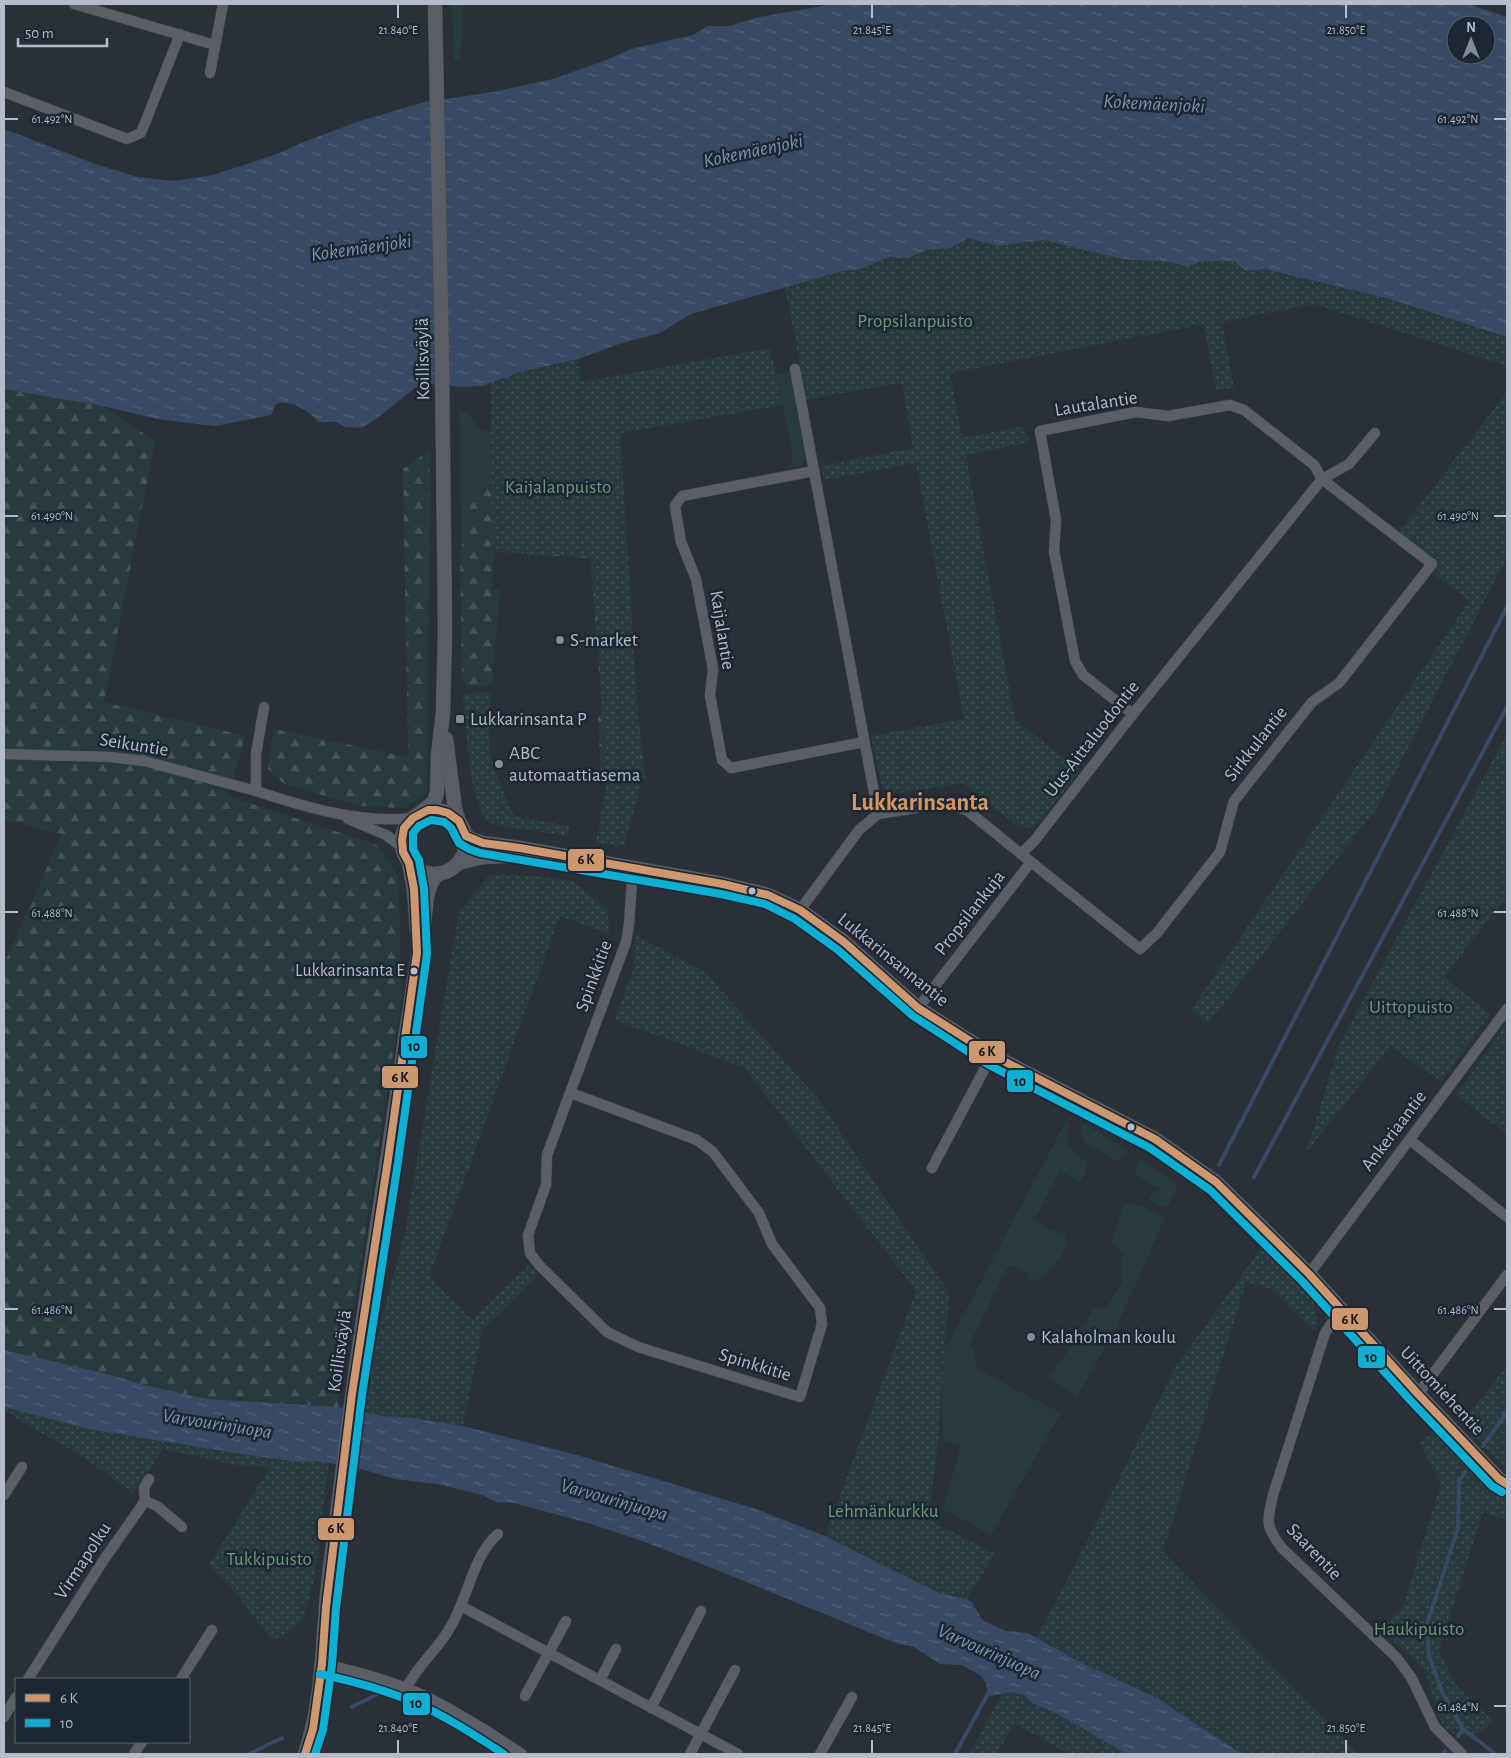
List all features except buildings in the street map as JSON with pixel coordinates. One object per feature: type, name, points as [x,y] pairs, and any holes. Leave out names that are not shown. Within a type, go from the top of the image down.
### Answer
[{"type":"main road","name":"Koillisväylä","points":[[417,815],[434,802],[437,792],[438,755],[443,713],[446,631],[435,4]]},
{"type":"main road","name":"Koillisväylä","points":[[443,713],[455,809],[459,821]]},
{"type":"main road","points":[[428,810],[442,811],[459,821],[466,836],[465,851],[458,863],[451,869],[437,875],[422,872],[409,863],[402,847],[403,833],[407,824],[417,815],[428,810]]},
{"type":"main road","name":"Lukkarinsannantie","points":[[466,836],[483,843],[634,867],[723,884],[768,895],[800,910],[844,942],[918,1008],[992,1055],[1155,1140],[1216,1182],[1270,1234]]},
{"type":"main road","name":"Lukkarinsannantie","points":[[458,863],[483,857],[561,855]]},
{"type":"main road","name":"Koillisväylä","points":[[409,863],[414,889],[418,953]]},
{"type":"main road","name":"Koillisväylä","points":[[305,1754],[313,1729],[352,1394],[418,953],[428,891],[432,880],[437,875]]},
{"type":"main road","name":"Uittomiehentie","points":[[1270,1234],[1418,1394],[1499,1479],[1507,1484]]},
{"type":"street","points":[[74,4],[215,45]]},
{"type":"street","points":[[210,73],[223,4]]},
{"type":"street","points":[[4,92],[128,139],[141,132],[180,34]]},
{"type":"street","points":[[795,369],[878,814]]},
{"type":"street","name":"Lautalantie","points":[[1133,714],[1083,675],[1075,662],[1054,551],[1056,520],[1040,431],[1136,412],[1168,416],[1230,405],[1244,410],[1314,465],[1322,478]]},
{"type":"street","name":"Uus-Aittaluodontie","points":[[1021,854],[1036,840],[1133,714],[1322,478],[1349,464],[1375,433]]},
{"type":"street","name":"Kaijalantie","points":[[814,471],[682,496],[675,506],[681,542],[696,579],[713,669],[710,695],[722,760],[731,768],[864,742]]},
{"type":"street","name":"Sirkkulantie","points":[[1021,854],[1140,949],[1157,932],[1220,852],[1234,801],[1312,702],[1339,682],[1432,564],[1322,478]]},
{"type":"street","points":[[256,791],[256,754],[264,707]]},
{"type":"street","name":"Seikuntie","points":[[4,754],[110,756],[144,761],[283,800],[334,812],[368,818],[396,820],[417,815]]},
{"type":"street","points":[[800,910],[859,830],[878,814],[948,803],[968,812],[1021,854]]},
{"type":"street","name":"Seikuntie","points":[[334,812],[386,835],[402,847]]},
{"type":"street","name":"Propsilankuja","points":[[918,1008],[1031,862]]},
{"type":"street","name":"Spinkkitie","points":[[571,1093],[697,1140],[719,1159],[759,1213],[772,1244],[820,1308],[822,1324],[800,1397],[638,1347],[607,1332],[540,1265],[530,1252],[528,1235],[546,1186],[547,1155],[626,942],[634,867]]},
{"type":"street","name":"Ankeriaantie","points":[[1309,1274],[1507,1009]]},
{"type":"street","points":[[932,1168],[992,1055]]},
{"type":"street","points":[[1410,1140],[1507,1217]]},
{"type":"street","points":[[1418,1394],[1507,1275]]},
{"type":"street","name":"Saarentie","points":[[1344,1312],[1325,1332],[1273,1495],[1268,1518],[1270,1533],[1282,1548],[1396,1657],[1411,1677],[1435,1727],[1462,1754]]},
{"type":"street","points":[[4,1496],[22,1467]]},
{"type":"street","points":[[149,1479],[144,1488],[145,1501],[157,1506],[182,1527]]},
{"type":"street","name":"Virmapolku","points":[[29,1678],[103,1562],[145,1501]]},
{"type":"street","points":[[406,1689],[411,1678],[452,1625],[485,1547],[498,1534]]},
{"type":"street","points":[[461,1606],[738,1754]]},
{"type":"street","points":[[651,1708],[701,1611]]},
{"type":"street","points":[[525,1696],[566,1621]]},
{"type":"street","points":[[182,1678],[212,1630]]},
{"type":"street","points":[[600,1680],[616,1649]]},
{"type":"street","points":[[322,1664],[351,1670],[432,1700],[522,1754]]},
{"type":"street","points":[[690,1754],[735,1670]]},
{"type":"street","points":[[820,1754],[852,1697]]},
{"type":"street","points":[[4,1717],[15,1699]]},
{"type":"street","points":[[134,1754],[141,1743]]},
{"type":"green space","points":[[452,4],[464,4],[460,60],[454,61]]},
{"type":"green space","name":"Propsilanpuisto","points":[[968,238],[998,246],[1044,240],[1121,259],[1171,262],[1187,267],[1203,261],[1233,261],[1247,271],[1265,269],[1390,299],[1507,337],[1507,366],[1314,304],[1222,322],[1234,388],[1216,390],[1204,324],[950,373],[962,438],[1023,426],[1029,442],[966,455],[1015,720],[1081,771],[1034,827],[1020,828],[963,783],[893,794],[882,787],[871,736],[964,719],[916,463],[824,480],[821,466],[913,448],[902,383],[807,399],[785,288],[843,271],[861,269],[889,257],[907,257],[928,250],[951,248]]},
{"type":"green space","name":"Kaijalanpuisto","points":[[770,348],[783,405],[620,433],[642,779],[624,847],[596,842],[607,780],[593,557],[493,551],[491,383],[520,372],[578,359],[581,382]]},
{"type":"green space","points":[[794,372],[808,456],[802,466],[788,468],[793,460],[783,405],[620,433],[638,716],[615,549],[483,495],[470,497],[469,514],[461,533],[459,409],[467,413],[476,425],[484,431],[503,431],[769,374]]},
{"type":"green space","points":[[4,389],[103,406],[155,441],[104,702],[245,736],[228,796],[377,845],[398,876],[402,998],[338,1407],[207,1399],[4,1350],[4,964],[62,834],[4,819]]},
{"type":"green space","points":[[1507,392],[1507,557],[1377,808],[1208,1024],[1191,1010],[1469,601],[1434,574],[1439,565],[1398,533]]},
{"type":"green space","points":[[430,450],[427,793],[404,808],[360,806],[284,784],[268,769],[274,729],[408,757],[403,469]]},
{"type":"green space","points":[[487,486],[615,549],[646,779],[619,787],[601,780],[598,717],[601,715],[602,708],[590,558],[494,552],[491,590],[500,590],[492,685],[470,687],[465,685],[462,679],[461,533],[469,514],[470,497],[475,490],[483,495]]},
{"type":"green space","points":[[466,693],[491,693],[489,748],[494,769],[514,816],[569,826],[569,833],[566,836],[496,825],[485,819],[475,794],[470,770],[463,697]]},
{"type":"green space","name":"Uittopuisto","points":[[1507,734],[1507,896],[1444,977],[1490,1014],[1441,1082],[1390,1046],[1306,1153],[1339,1045]]},
{"type":"green space","points":[[491,874],[534,876],[572,881],[608,909],[609,934],[560,916],[429,1277],[472,1320],[529,1265],[539,1275],[482,1331],[463,1426],[367,1413],[365,1408],[380,1324],[405,1232],[459,911]]},
{"type":"green space","name":"Lehmänkurkku","points":[[635,935],[705,972],[819,1100],[949,1293],[937,1451],[928,1519],[995,1554],[967,1599],[939,1593],[825,1536],[916,1291],[745,1068],[615,1020],[634,967]]},
{"type":"green space","name":"Uittopuisto","points":[[1505,1026],[1507,1028],[1507,1134],[1456,1095]]},
{"type":"green space","points":[[1067,1119],[1069,1126],[1067,1144],[1088,1164],[1081,1183],[1060,1171],[1034,1220],[1049,1229],[1065,1235],[1067,1244],[1059,1260],[1043,1277],[1030,1282],[1028,1273],[1013,1266],[1007,1268],[969,1345],[974,1348],[977,1369],[1061,1413],[991,1535],[943,1509],[961,1445],[943,1440],[942,1348],[947,1346]]},
{"type":"green space","points":[[1084,1123],[1127,1151],[1126,1156],[1117,1161],[1084,1142],[1081,1128]]},
{"type":"green space","points":[[1141,1160],[1172,1180],[1177,1188],[1168,1206],[1158,1206],[1150,1201],[1149,1196],[1155,1193],[1158,1188],[1135,1174]]},
{"type":"green space","points":[[1124,1202],[1139,1205],[1165,1218],[1116,1328],[1077,1397],[1051,1380],[1051,1374],[1073,1344],[1095,1306],[1105,1310],[1122,1282],[1121,1261],[1125,1254],[1111,1243]]},
{"type":"green space","points":[[1265,1243],[1311,1291],[1318,1323],[1314,1331],[1271,1289],[1246,1282],[1163,1552],[1358,1754],[1242,1754],[1157,1698],[1078,1661],[1037,1638],[1178,1363]]},
{"type":"green space","points":[[1507,1365],[1507,1467],[1506,1468],[1462,1423]]},
{"type":"green space","name":"Tukkipuisto","points":[[4,1407],[88,1429],[254,1456],[300,1462],[315,1461],[329,1463],[314,1580],[303,1619],[283,1637],[271,1639],[234,1591],[209,1565],[270,1467],[240,1466],[163,1449],[133,1493],[83,1457],[4,1411]]},
{"type":"green space","name":"Haukipuisto","points":[[1439,1428],[1476,1465],[1507,1490],[1507,1520],[1483,1512],[1439,1650],[1457,1687],[1493,1720],[1481,1732],[1469,1736],[1454,1734],[1446,1728],[1440,1720],[1423,1669],[1380,1630],[1403,1606],[1441,1484],[1420,1443]]},
{"type":"green space","points":[[1013,1692],[1025,1696],[1031,1702],[1061,1716],[1127,1754],[1069,1754],[1015,1724],[996,1754],[970,1754],[1001,1695]]},
{"type":"water","name":"Kokemäenjoki","points":[[834,4],[1468,4],[1507,17],[1507,337],[1390,299],[1265,269],[1247,271],[1233,261],[1203,261],[1187,267],[1171,262],[1121,259],[1044,240],[998,246],[968,238],[951,248],[928,250],[907,258],[889,257],[861,269],[843,271],[691,314],[660,333],[619,344],[578,359],[520,372],[482,386],[460,387],[429,384],[415,388],[362,428],[345,427],[336,422],[318,422],[305,410],[288,403],[276,404],[271,415],[215,426],[157,419],[103,406],[4,389],[4,129],[98,165],[138,177],[174,181],[213,175],[280,153],[357,122],[424,102],[493,92],[553,79],[631,49],[693,35],[708,26],[729,26],[759,17]]},
{"type":"water","name":"Varvourinjuopa","points":[[4,1350],[207,1399],[338,1407],[384,1416],[412,1418],[463,1426],[577,1455],[756,1509],[825,1536],[939,1593],[967,1599],[972,1602],[984,1621],[1006,1631],[1028,1633],[1078,1661],[1157,1698],[1242,1754],[1127,1754],[1061,1716],[1031,1702],[1025,1696],[1013,1692],[990,1696],[986,1683],[981,1676],[962,1665],[940,1664],[914,1647],[898,1644],[707,1566],[588,1523],[514,1503],[496,1502],[482,1495],[437,1484],[395,1479],[358,1468],[315,1461],[300,1462],[254,1456],[88,1429],[4,1407]]},
{"type":"waterway","points":[[1219,1165],[1507,607]]},
{"type":"waterway","points":[[1254,1177],[1507,707]]},
{"type":"waterway","points":[[1483,1446],[1507,1412]]},
{"type":"waterway","points":[[1458,1736],[1463,1729],[1443,1694],[1429,1656],[1427,1624],[1458,1528],[1459,1481],[1465,1472]]},
{"type":"waterway","points":[[955,1754],[990,1690]]},
{"type":"waterway","points":[[352,1707],[376,1695]]},
{"type":"waterway","points":[[1463,1729],[1494,1753]]},
{"type":"waterway","points":[[249,1754],[282,1738]]},
{"type":"transit line","points":[[305,1754],[313,1729],[352,1394],[417,953],[414,889],[409,863],[403,852],[402,840],[404,828],[413,818],[428,810],[448,813],[459,821],[466,836],[483,843],[723,884],[768,895],[800,910],[844,942],[918,1008],[992,1055],[1155,1139],[1216,1182],[1309,1274],[1418,1394],[1499,1479],[1507,1484]]},
{"type":"transit line","name":"10","points":[[315,1754],[323,1730],[362,1395],[398,1162],[427,954],[424,889],[419,860],[413,849],[413,833],[419,826],[431,820],[444,822],[451,828],[459,843],[480,853],[721,894],[765,904],[795,919],[838,950],[913,1016],[987,1064],[1150,1148],[1210,1190],[1302,1281],[1411,1401],[1492,1486],[1502,1492]]},
{"type":"transit line","name":"10","points":[[320,1674],[368,1686],[427,1708],[472,1733],[504,1754]]},
{"type":"place","name":"S-market","points":[[560,640]]},
{"type":"place","name":"Lukkarinsanta P","points":[[460,719]]},
{"type":"place","name":"ABC automaattiasema","points":[[499,764]]},
{"type":"place","name":"Lukkarinsanta E","points":[[414,971]]},
{"type":"place","name":"Kalaholman koulu","points":[[1031,1337]]},
{"type":"district","name":"Lukkarinsanta","points":[[920,803]]}]
